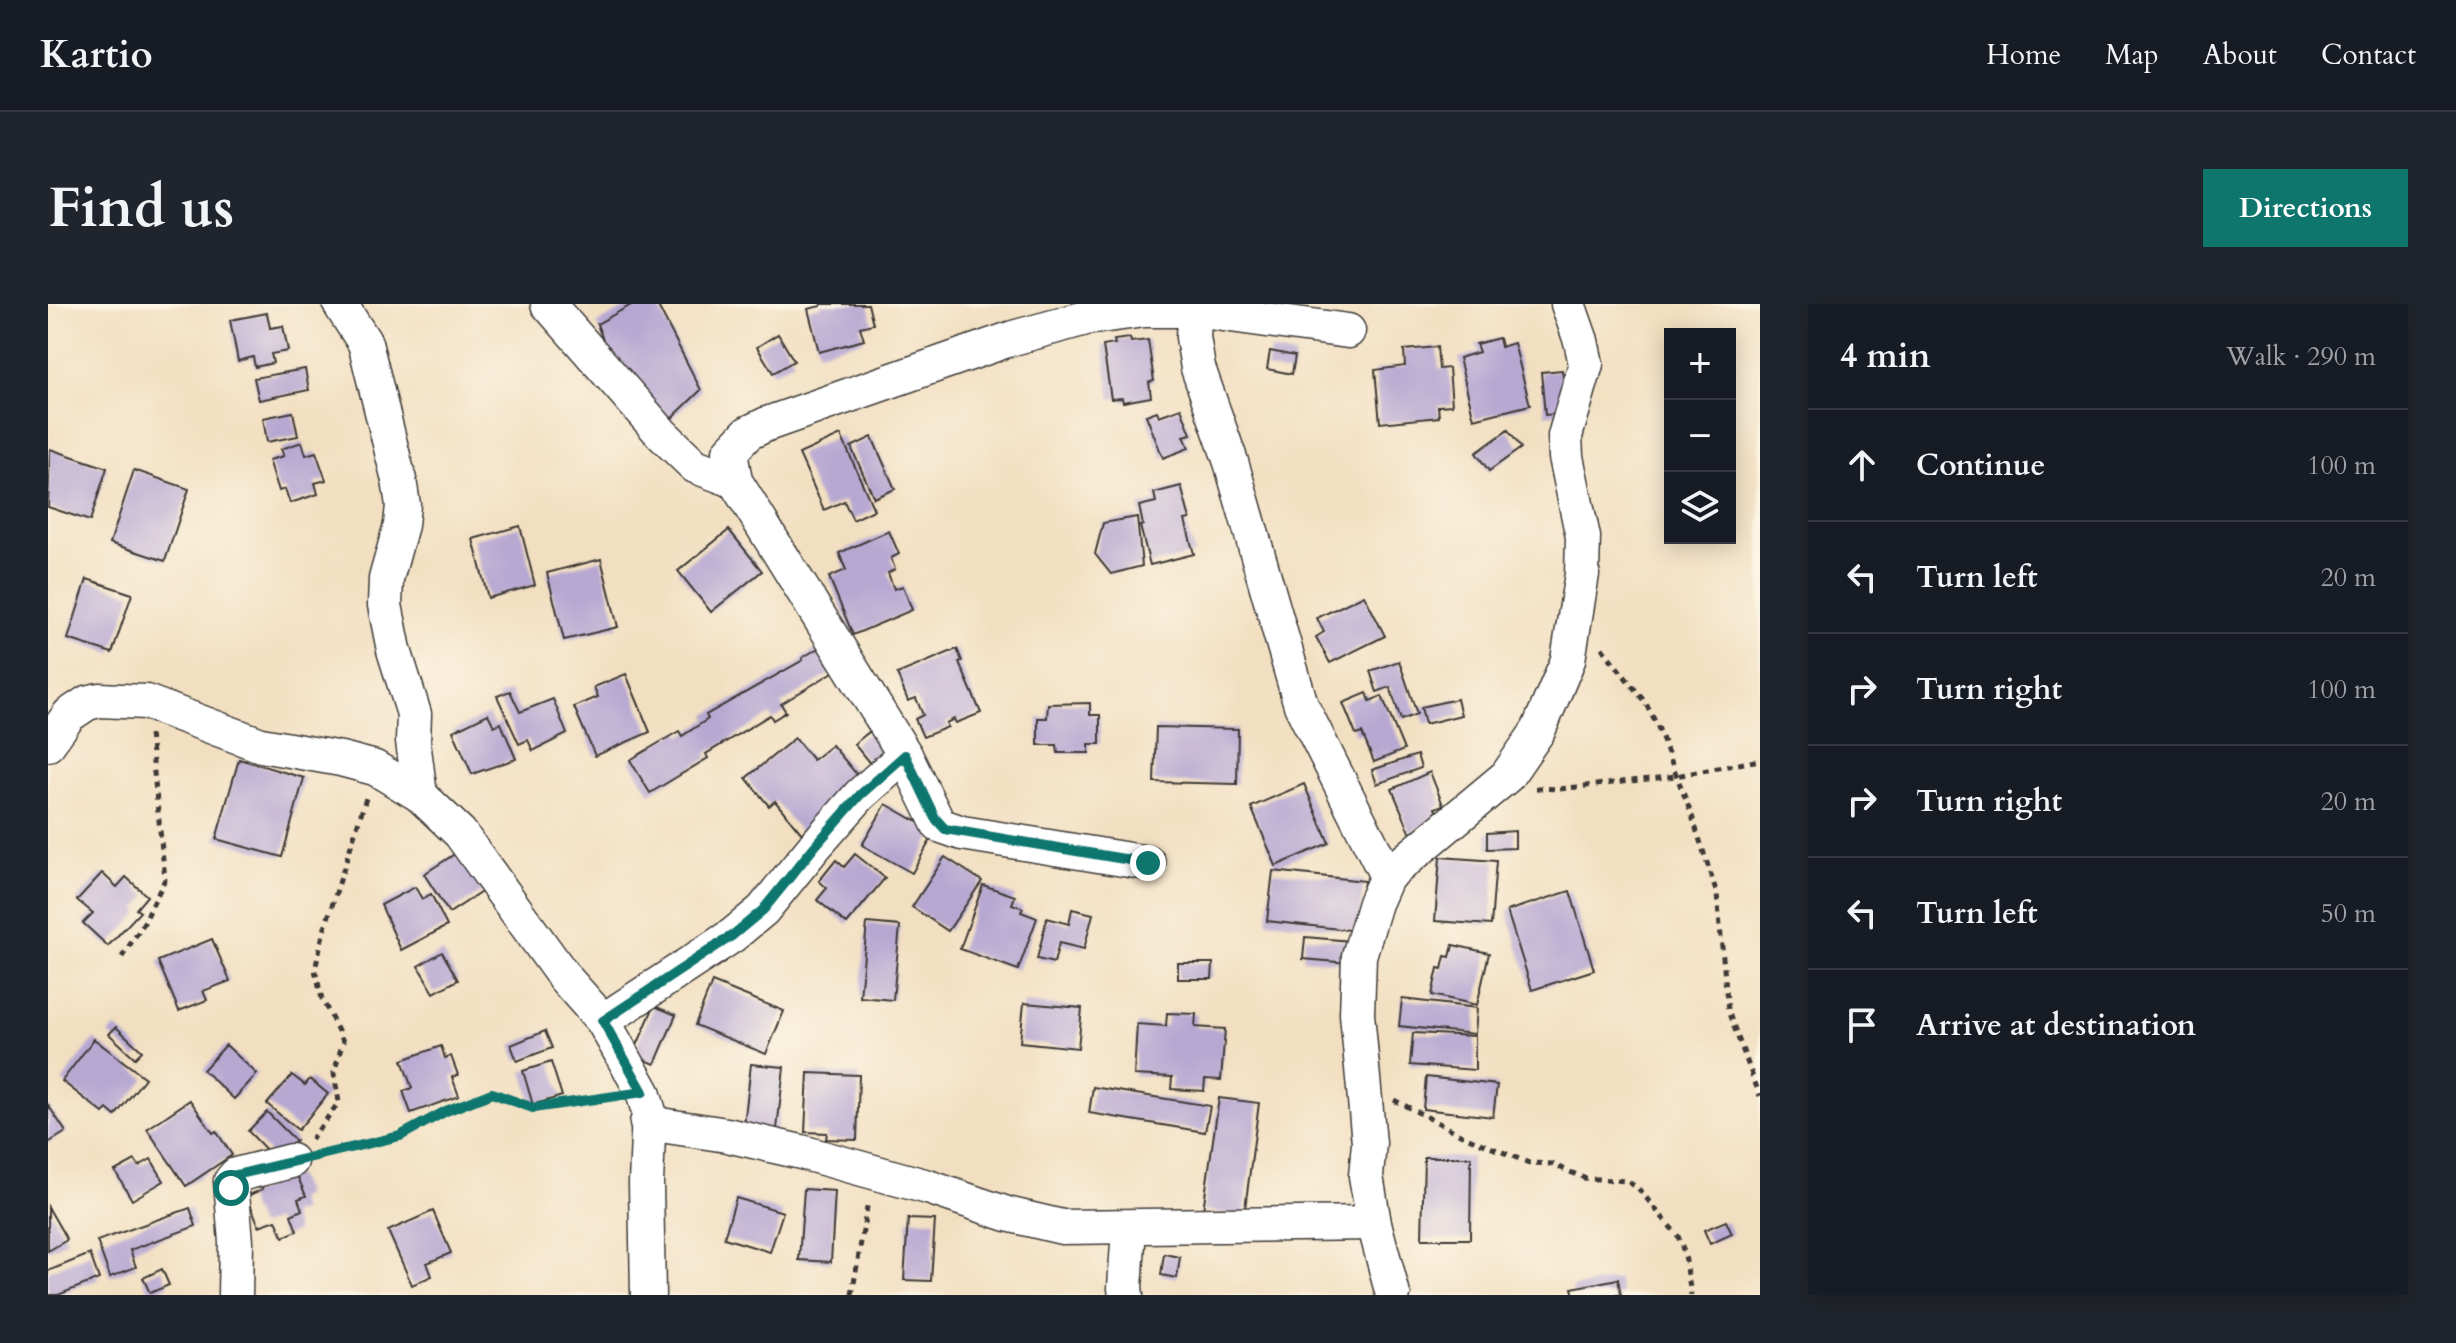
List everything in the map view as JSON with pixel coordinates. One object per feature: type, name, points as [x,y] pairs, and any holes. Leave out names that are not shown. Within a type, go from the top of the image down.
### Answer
[{"type":"street","points":[[340,304],[365,343],[399,480],[403,505],[401,525],[386,579],[385,605],[394,650],[414,714],[413,741],[420,795]]},
{"type":"street","points":[[548,304],[695,466],[735,481]]},
{"type":"street","points":[[1393,1295],[1374,1223],[1366,1176],[1369,1143],[1357,1014],[1359,956],[1375,903],[1387,876],[1495,788],[1519,759],[1543,720],[1568,660],[1582,574],[1583,537],[1566,457],[1565,436],[1586,364],[1568,304]]},
{"type":"street","points":[[1194,307],[1193,337],[1198,368],[1231,462],[1301,705],[1387,876]]},
{"type":"street","points":[[1148,863],[945,829],[935,818],[905,755],[735,481],[730,452],[748,433],[767,424],[1013,338],[1086,318],[1194,307],[1348,331]]},
{"type":"street","points":[[48,744],[69,715],[87,703],[99,700],[146,702],[261,745],[375,768],[420,795],[460,833],[564,977],[603,1021],[645,1107],[648,1295]]},
{"type":"street","points":[[603,1021],[733,935],[763,910],[851,805],[905,755]]},
{"type":"street","points":[[645,1107],[727,1135],[928,1187],[1007,1214],[1062,1227],[1374,1223]]},
{"type":"street","points":[[235,1295],[236,1242],[231,1181],[236,1175],[291,1161]]},
{"type":"street","points":[[1126,1295],[1129,1228]]},
{"type":"path","points":[[1576,618],[1619,666],[1645,702],[1676,776],[1717,894],[1728,1011],[1760,1096]]},
{"type":"path","points":[[122,957],[144,923],[165,879],[146,702]]},
{"type":"path","points":[[1495,788],[1559,789],[1676,776],[1760,760]]},
{"type":"path","points":[[291,1161],[320,1130],[339,1102],[334,1073],[343,1041],[322,999],[315,970],[323,934],[375,768]]},
{"type":"path","points":[[1364,1085],[1466,1137],[1529,1163],[1552,1164],[1584,1178],[1626,1181],[1637,1187],[1678,1236],[1685,1255],[1691,1295]]},
{"type":"path","points":[[291,1161],[400,1136],[446,1111],[492,1093],[533,1108],[645,1107]]},
{"type":"path","points":[[852,1295],[873,1173]]},
{"type":"building","points":[[633,304],[657,304],[701,390],[669,421],[606,348],[597,324]]},
{"type":"building","points":[[821,304],[868,304],[873,324],[860,327],[864,340],[819,352],[808,309]]},
{"type":"building","points":[[267,313],[270,328],[283,326],[288,351],[271,354],[273,363],[255,367],[253,357],[238,361],[230,320]]},
{"type":"building","points":[[778,334],[794,361],[773,373],[757,347]]},
{"type":"building","points":[[1130,338],[1131,342],[1148,340],[1154,381],[1149,382],[1151,397],[1123,402],[1122,398],[1111,399],[1103,346],[1115,344],[1114,340]]},
{"type":"building","points":[[1499,338],[1501,347],[1514,343],[1530,405],[1474,419],[1459,358],[1479,352],[1476,344]]},
{"type":"building","points":[[1437,347],[1439,369],[1449,368],[1452,405],[1438,406],[1439,417],[1380,423],[1375,370],[1405,366],[1404,350]]},
{"type":"building","points":[[1270,351],[1295,356],[1292,374],[1267,369]]},
{"type":"building","points":[[305,369],[309,390],[259,400],[254,378]]},
{"type":"building","points":[[1562,370],[1568,413],[1545,415],[1541,372]]},
{"type":"building","points":[[1181,408],[1191,434],[1184,436],[1189,448],[1163,458],[1146,415],[1157,411],[1159,416]]},
{"type":"building","points":[[293,412],[298,436],[267,442],[263,418]]},
{"type":"building","points":[[1508,430],[1521,448],[1489,471],[1476,453]]},
{"type":"building","points":[[841,435],[874,510],[853,520],[844,501],[824,510],[799,454]]},
{"type":"building","points":[[872,437],[895,489],[874,498],[851,447]]},
{"type":"building","points":[[302,442],[306,455],[316,452],[326,480],[315,483],[318,494],[290,503],[285,489],[279,491],[269,460],[284,456],[281,449]]},
{"type":"building","points":[[50,449],[107,468],[90,521],[48,507]]},
{"type":"building","points":[[134,470],[189,489],[165,561],[110,543]]},
{"type":"building","points":[[1181,486],[1190,519],[1185,520],[1194,554],[1150,565],[1140,526],[1143,525],[1139,506],[1156,502],[1154,493]]},
{"type":"building","points":[[1137,517],[1142,566],[1111,574],[1095,554],[1103,523]]},
{"type":"building","points":[[520,526],[535,585],[488,598],[473,539]]},
{"type":"building","points":[[729,530],[762,571],[711,612],[678,571]]},
{"type":"building","points":[[889,531],[899,554],[891,558],[895,569],[888,573],[894,589],[903,586],[912,610],[853,635],[829,577],[846,570],[839,553]]},
{"type":"building","points":[[601,559],[618,627],[564,640],[547,573]]},
{"type":"building","points":[[87,579],[132,594],[112,653],[68,639]]},
{"type":"building","points":[[1364,595],[1385,636],[1330,663],[1316,637],[1324,632],[1317,618]]},
{"type":"building","points":[[828,642],[843,666],[781,704],[786,712],[773,720],[770,715],[650,793],[630,760],[679,731],[682,736],[708,719],[706,715],[803,660]]},
{"type":"building","points":[[957,649],[962,661],[959,662],[981,713],[956,723],[954,719],[946,723],[948,727],[923,737],[915,719],[923,715],[916,698],[908,701],[897,674]]},
{"type":"building","points":[[1399,661],[1417,714],[1401,720],[1390,687],[1377,692],[1370,671]]},
{"type":"building","points":[[626,674],[650,732],[595,756],[574,707],[598,697],[594,687]]},
{"type":"building","points":[[510,691],[520,712],[553,699],[567,734],[533,751],[528,740],[519,744],[497,696]]},
{"type":"building","points":[[1367,693],[1370,701],[1382,696],[1404,750],[1374,762],[1362,733],[1356,735],[1343,703]]},
{"type":"building","points":[[1457,699],[1461,715],[1425,724],[1421,707]]},
{"type":"building","points":[[1090,703],[1090,715],[1100,715],[1100,744],[1089,744],[1089,753],[1058,753],[1057,745],[1038,745],[1038,718],[1047,718],[1048,704]]},
{"type":"building","points":[[488,714],[494,726],[501,723],[516,759],[472,774],[453,731]]},
{"type":"building","points":[[879,724],[901,751],[876,771],[854,744]]},
{"type":"building","points":[[1156,727],[1238,729],[1237,784],[1154,782]]},
{"type":"building","points":[[795,738],[813,760],[832,745],[864,783],[802,834],[775,801],[769,806],[746,778]]},
{"type":"building","points":[[1417,755],[1421,768],[1377,784],[1372,770]]},
{"type":"building","points":[[239,759],[304,778],[282,857],[216,839]]},
{"type":"building","points":[[1430,772],[1443,805],[1435,808],[1440,819],[1410,832],[1392,789]]},
{"type":"building","points":[[1304,784],[1329,843],[1276,866],[1251,807]]},
{"type":"building","points":[[886,804],[935,832],[912,873],[862,845]]},
{"type":"building","points":[[1515,831],[1515,848],[1487,849],[1487,833]]},
{"type":"building","points":[[461,850],[486,889],[449,913],[424,874]]},
{"type":"building","points":[[855,854],[885,878],[847,924],[817,900],[827,888],[819,881],[836,860],[844,867]]},
{"type":"building","points":[[945,857],[982,881],[948,931],[912,907]]},
{"type":"building","points":[[1440,857],[1496,861],[1491,925],[1435,921]]},
{"type":"building","points":[[1273,871],[1364,881],[1358,931],[1267,921]]},
{"type":"building","points":[[102,873],[117,887],[126,877],[147,896],[136,909],[140,912],[108,946],[83,923],[93,913],[77,900]]},
{"type":"building","points":[[983,885],[1015,896],[1012,904],[1023,908],[1021,912],[1037,918],[1018,970],[960,949]]},
{"type":"building","points":[[415,887],[422,899],[431,894],[447,926],[401,950],[381,905]]},
{"type":"building","points":[[1570,891],[1594,970],[1532,990],[1507,911]]},
{"type":"building","points":[[1072,909],[1093,914],[1084,949],[1059,943],[1054,963],[1037,959],[1047,918],[1069,924]]},
{"type":"building","points":[[867,923],[900,926],[893,1000],[860,997]]},
{"type":"building","points":[[1305,937],[1351,941],[1349,963],[1303,959]]},
{"type":"building","points":[[212,939],[230,981],[203,991],[207,1000],[179,1011],[158,961]]},
{"type":"building","points":[[1453,945],[1489,953],[1477,1005],[1432,995],[1438,968],[1442,969],[1445,956],[1450,957]]},
{"type":"building","points":[[442,952],[458,980],[434,993],[418,966]]},
{"type":"building","points":[[1178,963],[1213,963],[1212,979],[1178,979]]},
{"type":"building","points":[[712,982],[784,1011],[766,1054],[695,1025]]},
{"type":"building","points":[[1402,999],[1477,1008],[1475,1034],[1399,1026]]},
{"type":"building","points":[[1024,1003],[1082,1008],[1078,1048],[1020,1042]]},
{"type":"building","points":[[654,1006],[676,1015],[655,1064],[633,1055]]},
{"type":"building","points":[[1167,1013],[1196,1014],[1195,1027],[1225,1029],[1221,1080],[1205,1079],[1204,1091],[1171,1089],[1172,1077],[1134,1075],[1137,1024],[1166,1026]]},
{"type":"building","points":[[116,1027],[142,1051],[135,1058],[109,1034]]},
{"type":"building","points":[[545,1031],[552,1048],[517,1061],[511,1045]]},
{"type":"building","points":[[1413,1033],[1475,1036],[1475,1070],[1410,1065]]},
{"type":"building","points":[[94,1039],[145,1078],[115,1116],[107,1109],[103,1113],[62,1081]]},
{"type":"building","points":[[226,1045],[257,1074],[234,1099],[203,1070]]},
{"type":"building","points":[[441,1046],[445,1058],[451,1056],[458,1075],[452,1077],[459,1096],[411,1113],[403,1091],[412,1088],[402,1060]]},
{"type":"building","points":[[551,1062],[562,1096],[533,1105],[523,1071]]},
{"type":"building","points":[[751,1064],[784,1067],[776,1138],[743,1135]]},
{"type":"building","points":[[808,1073],[859,1075],[857,1140],[826,1139],[827,1133],[805,1132]]},
{"type":"building","points":[[292,1075],[305,1085],[310,1079],[328,1094],[298,1130],[267,1104]]},
{"type":"building","points":[[1426,1077],[1497,1085],[1493,1117],[1423,1109]]},
{"type":"building","points":[[1093,1087],[1210,1106],[1205,1132],[1089,1113]]},
{"type":"building","points":[[1219,1098],[1259,1103],[1244,1216],[1203,1210]]},
{"type":"building","points":[[190,1100],[232,1155],[186,1186],[147,1129]]},
{"type":"building","points":[[48,1105],[66,1132],[48,1143]]},
{"type":"building","points":[[267,1112],[296,1141],[276,1160],[248,1131]]},
{"type":"building","points":[[1424,1157],[1471,1157],[1470,1239],[1422,1239]]},
{"type":"building","points":[[151,1159],[164,1181],[132,1200],[115,1171],[135,1160],[139,1166]]},
{"type":"building","points":[[297,1175],[306,1196],[298,1199],[302,1210],[291,1215],[297,1231],[283,1237],[276,1220],[259,1226],[247,1196],[263,1189],[261,1184],[278,1177],[280,1182]]},
{"type":"building","points":[[804,1189],[835,1191],[831,1262],[799,1260]]},
{"type":"building","points":[[736,1198],[783,1212],[770,1252],[724,1238]]},
{"type":"building","points":[[48,1207],[67,1240],[48,1251]]},
{"type":"building","points":[[190,1208],[196,1226],[130,1250],[136,1267],[110,1277],[97,1241]]},
{"type":"building","points":[[433,1211],[451,1253],[427,1263],[432,1276],[412,1285],[388,1231]]},
{"type":"building","points":[[908,1219],[935,1220],[931,1281],[904,1280]]},
{"type":"building","points":[[1726,1221],[1732,1234],[1710,1244],[1704,1230]]},
{"type":"building","points":[[90,1254],[99,1279],[58,1295],[48,1295],[48,1271]]},
{"type":"building","points":[[1164,1254],[1180,1257],[1177,1278],[1161,1275]]},
{"type":"building","points":[[162,1269],[169,1285],[150,1293],[143,1278]]},
{"type":"building","points":[[1618,1279],[1621,1295],[1574,1295],[1572,1288]]},
{"type":"route","points":[[231,1188],[231,1181],[236,1175],[400,1136],[446,1111],[492,1093],[533,1108],[643,1092],[603,1021],[733,935],[763,910],[860,795],[905,755],[935,818],[945,829],[1148,863]]}]
